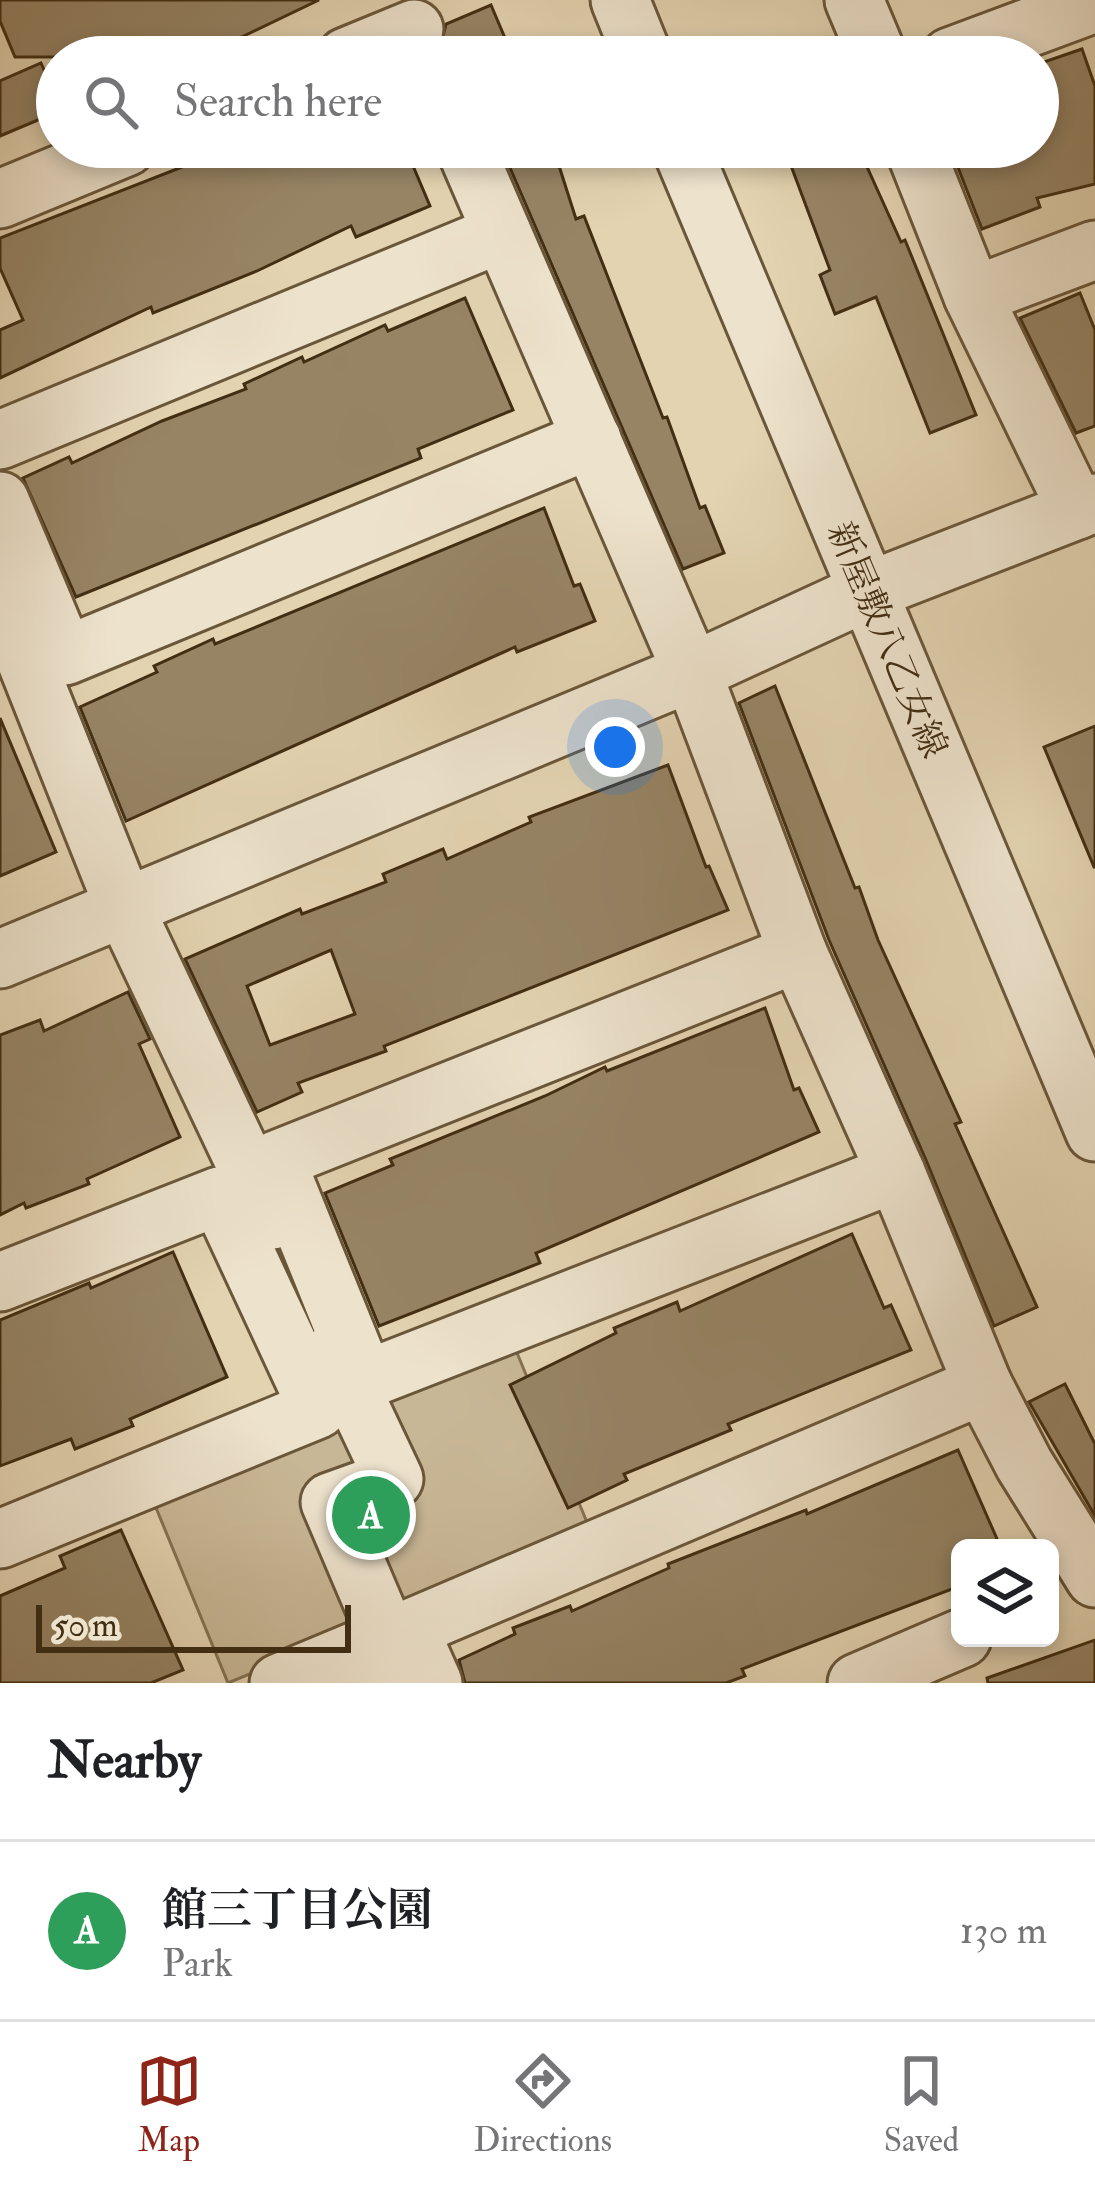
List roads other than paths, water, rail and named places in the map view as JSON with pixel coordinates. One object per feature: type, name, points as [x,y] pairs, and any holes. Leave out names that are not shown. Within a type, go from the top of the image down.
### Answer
[{"type":"street","points":[[620,0],[635,36]]},
{"type":"street","points":[[854,0],[869,36]]},
{"type":"street","points":[[1006,36],[1095,3]]},
{"type":"street","points":[[0,199],[75,168]]},
{"type":"street","points":[[474,168],[692,672],[798,953],[983,1385],[1024,1464],[1095,1580],[1059,1596]]},
{"type":"street","name":"新屋敷八乙女線","points":[[690,168],[1095,1132]]},
{"type":"street","points":[[0,959],[692,672],[866,592],[1086,506],[974,296],[922,168]]},
{"type":"street","points":[[0,440],[502,233]]},
{"type":"street","points":[[974,296],[1095,250]]},
{"type":"street","points":[[0,501],[65,656],[592,439]]},
{"type":"street","points":[[0,596],[125,909],[394,1479],[330,1502],[407,1683]]},
{"type":"street","points":[[0,657],[10,680],[0,685]]},
{"type":"street","points":[[798,953],[276,1160],[365,1380],[896,1174]]},
{"type":"street","points":[[0,1282],[220,1196],[318,1409],[0,1539]]},
{"type":"street","points":[[433,1683],[409,1629],[983,1385]]},
{"type":"street","points":[[857,1683],[951,1643]]},
{"type":"street","points":[[279,1683],[363,1648],[376,1683]]},
{"type":"place","name":"館三丁目公園","points":[[371,1515]]}]
